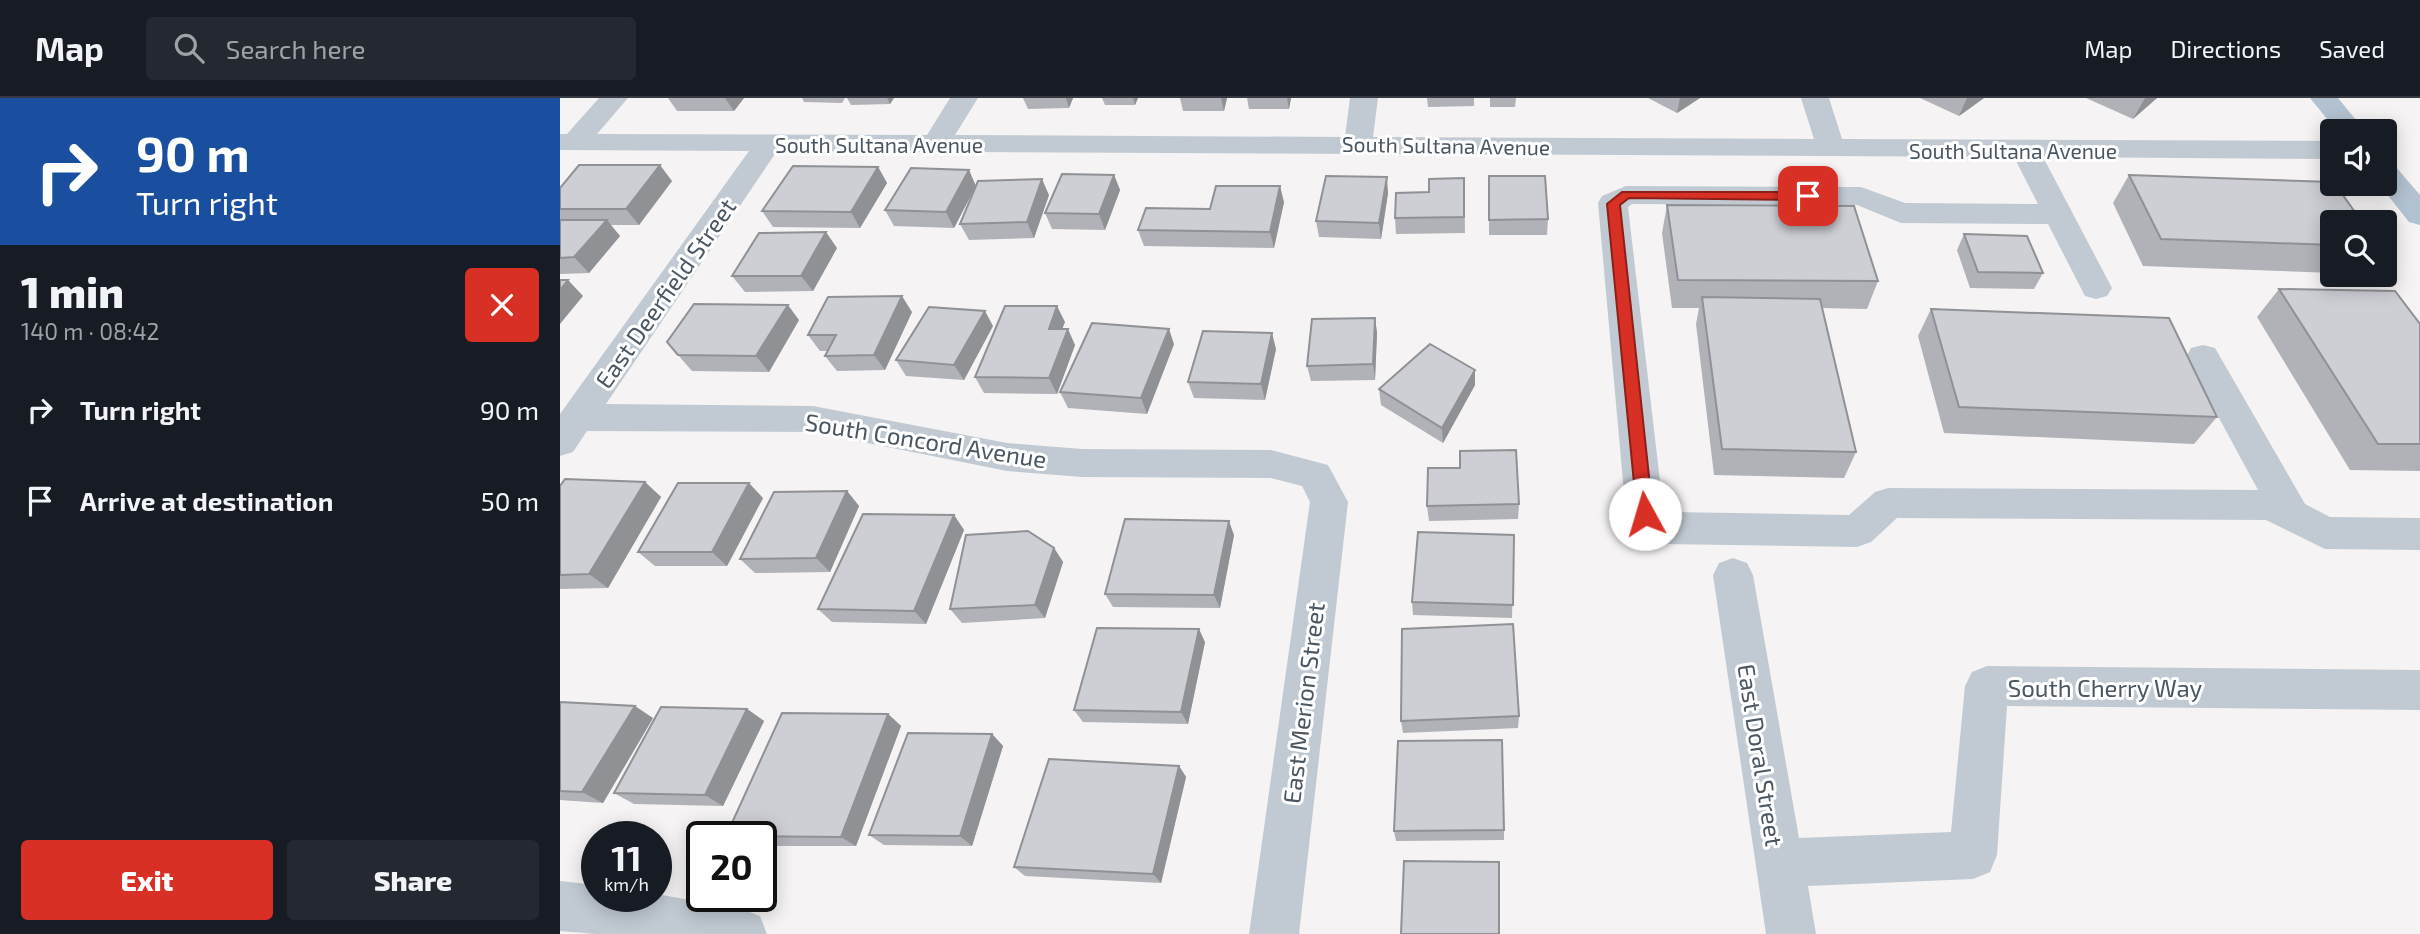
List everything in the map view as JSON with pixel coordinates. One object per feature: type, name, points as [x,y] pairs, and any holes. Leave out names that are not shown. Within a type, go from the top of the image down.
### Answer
[{"type":"main road","points":[[2324,98],[2341,119]]},
{"type":"main road","points":[[2397,187],[2420,215]]},
{"type":"street","points":[[567,143],[614,98]]},
{"type":"street","points":[[934,145],[964,98]]},
{"type":"street","points":[[1358,144],[1364,98]]},
{"type":"street","points":[[1815,98],[1831,149]]},
{"type":"street","name":"South Sultana Avenue","points":[[567,143],[1358,144],[2320,150]]},
{"type":"street","name":"East Deerfield Street","points":[[569,429],[769,143]]},
{"type":"street","points":[[2025,150],[2096,288]]},
{"type":"street","points":[[2051,199],[1901,213],[1861,196],[1626,195],[1613,204],[1645,514],[1663,528],[1857,531],[1888,503],[2271,506],[2325,533],[2420,534]]},
{"type":"street","points":[[2203,358],[2291,515]]},
{"type":"street","name":"South Concord Avenue","points":[[569,429],[813,419],[1007,457],[1082,463],[1271,464],[1315,475]]},
{"type":"street","name":"East Merion Street","points":[[1274,934],[1329,502],[1315,475]]},
{"type":"street","name":"East Doral Street","points":[[1733,575],[1791,934]]},
{"type":"street","name":"South Cherry Way","points":[[1778,863],[1973,855],[1987,686],[2420,690]]},
{"type":"street","points":[[560,906],[614,911],[742,934]]},
{"type":"building","points":[[579,165],[660,165],[626,209],[560,209],[560,188]]},
{"type":"building","points":[[793,166],[878,167],[851,212],[762,211]]},
{"type":"building","points":[[911,168],[969,170],[946,212],[885,210]]},
{"type":"building","points":[[1062,174],[1114,175],[1099,214],[1045,213]]},
{"type":"building","points":[[2129,175],[2320,182],[2320,196],[2344,196],[2353,210],[2320,210],[2320,245],[2161,239]]},
{"type":"building","points":[[1326,176],[1387,177],[1379,223],[1316,221]]},
{"type":"building","points":[[1489,176],[1545,176],[1548,219],[1489,220]]},
{"type":"building","points":[[1464,178],[1464,217],[1395,218],[1396,193],[1429,192],[1429,179]]},
{"type":"building","points":[[1042,179],[1027,222],[960,224],[978,181]]},
{"type":"building","points":[[1216,186],[1280,186],[1270,232],[1138,230],[1146,208],[1210,209]]},
{"type":"building","points":[[1667,205],[1854,206],[1878,281],[1678,280]]},
{"type":"building","points":[[560,220],[607,220],[574,257],[560,258]]},
{"type":"building","points":[[826,232],[801,276],[732,276],[759,233]]},
{"type":"building","points":[[1964,234],[2027,236],[2043,273],[1978,272]]},
{"type":"building","points":[[560,280],[568,280],[560,290]]},
{"type":"building","points":[[2279,289],[2395,291],[2420,324],[2420,444],[2378,444]]},
{"type":"building","points":[[902,296],[874,355],[825,356],[836,335],[808,335],[828,297]]},
{"type":"building","points":[[1702,297],[1820,299],[1856,452],[1722,449]]},
{"type":"building","points":[[694,304],[788,305],[756,356],[678,355],[667,342]]},
{"type":"building","points":[[1005,306],[1057,306],[1049,329],[1068,329],[1049,378],[975,377]]},
{"type":"building","points":[[929,307],[985,311],[954,365],[896,360]]},
{"type":"building","points":[[1931,309],[2169,318],[2217,417],[1959,407]]},
{"type":"building","points":[[1375,318],[1373,364],[1307,366],[1312,319]]},
{"type":"building","points":[[1092,323],[1169,329],[1141,398],[1060,392]]},
{"type":"building","points":[[1203,331],[1272,333],[1261,384],[1188,382]]},
{"type":"building","points":[[1430,344],[1475,370],[1442,428],[1379,389]]},
{"type":"building","points":[[1516,450],[1519,504],[1427,506],[1428,468],[1460,468],[1460,451]]},
{"type":"building","points":[[565,479],[645,482],[589,574],[560,575],[560,486]]},
{"type":"building","points":[[678,483],[749,483],[712,552],[638,552]]},
{"type":"building","points":[[847,491],[816,558],[740,559],[774,492]]},
{"type":"building","points":[[863,514],[954,515],[914,611],[818,609]]},
{"type":"building","points":[[1125,519],[1229,521],[1214,595],[1105,594]]},
{"type":"building","points":[[1028,531],[1054,548],[1035,605],[950,609],[966,535]]},
{"type":"building","points":[[1418,532],[1514,535],[1513,605],[1412,602]]},
{"type":"building","points":[[1513,624],[1519,716],[1401,721],[1402,629]]},
{"type":"building","points":[[1097,628],[1199,629],[1181,712],[1074,710]]},
{"type":"building","points":[[560,702],[635,706],[582,792],[560,791]]},
{"type":"building","points":[[661,707],[747,709],[705,795],[614,793]]},
{"type":"building","points":[[782,713],[888,714],[841,837],[777,836],[777,821],[733,821]]},
{"type":"building","points":[[908,733],[992,734],[960,836],[869,835]]},
{"type":"building","points":[[1502,740],[1504,830],[1394,831],[1398,741]]},
{"type":"building","points":[[1049,759],[1179,766],[1153,874],[1014,867]]},
{"type":"building","points":[[1404,861],[1499,862],[1499,934],[1401,934]]},
{"type":"route","points":[[1645,514],[1613,204],[1626,195],[1808,196]]}]
